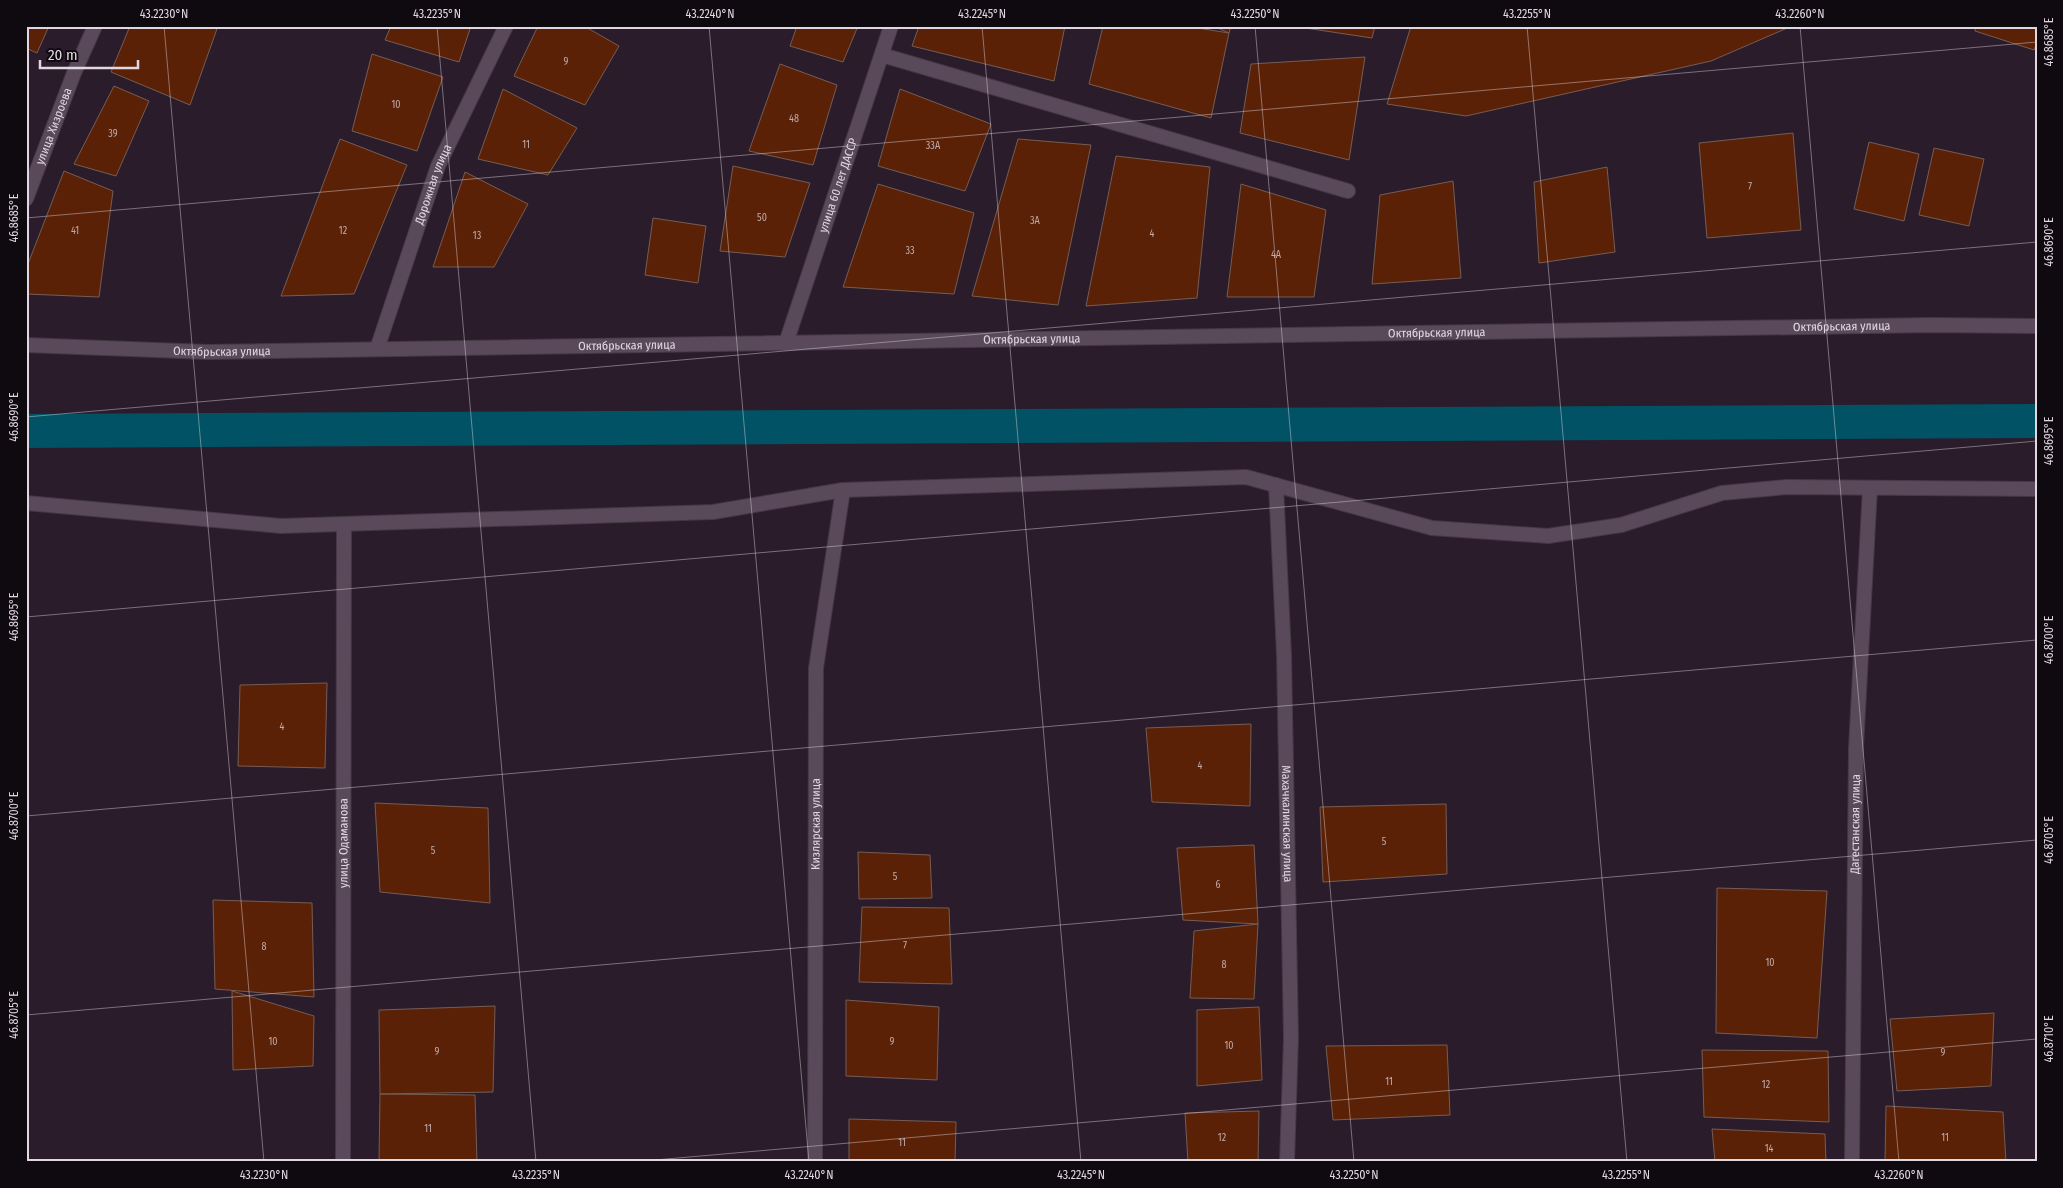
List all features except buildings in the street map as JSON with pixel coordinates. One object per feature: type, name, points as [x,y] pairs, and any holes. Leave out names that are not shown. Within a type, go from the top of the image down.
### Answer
[{"type":"street","name":"улица Хизроева","points":[[26,199],[74,73],[95,26]]},
{"type":"street","name":"Дорожная улица","points":[[377,349],[438,166],[506,26]]},
{"type":"street","name":"улица 60 лет ДАССР","points":[[786,343],[891,26]]},
{"type":"street","points":[[882,55],[1348,191]]},
{"type":"street","name":"Октябрьская улица","points":[[26,345],[207,352],[1900,326],[2037,326]]},
{"type":"street","points":[[26,503],[280,526],[713,512],[843,490],[1246,476],[1432,528],[1548,536],[1621,526],[1722,493],[1787,487],[2037,490]]},
{"type":"street","name":"Махачкалинская улица","points":[[1276,485],[1284,656],[1291,1038],[1287,1162]]},
{"type":"street","name":"Дагестанская улица","points":[[1852,1162],[1856,748],[1870,488]]},
{"type":"street","name":"Кизлярская улица","points":[[815,1162],[816,668],[843,490]]},
{"type":"street","name":"улица Одаманова","points":[[343,1162],[344,524]]},
{"type":"waterway","points":[[26,431],[2037,421]]}]
